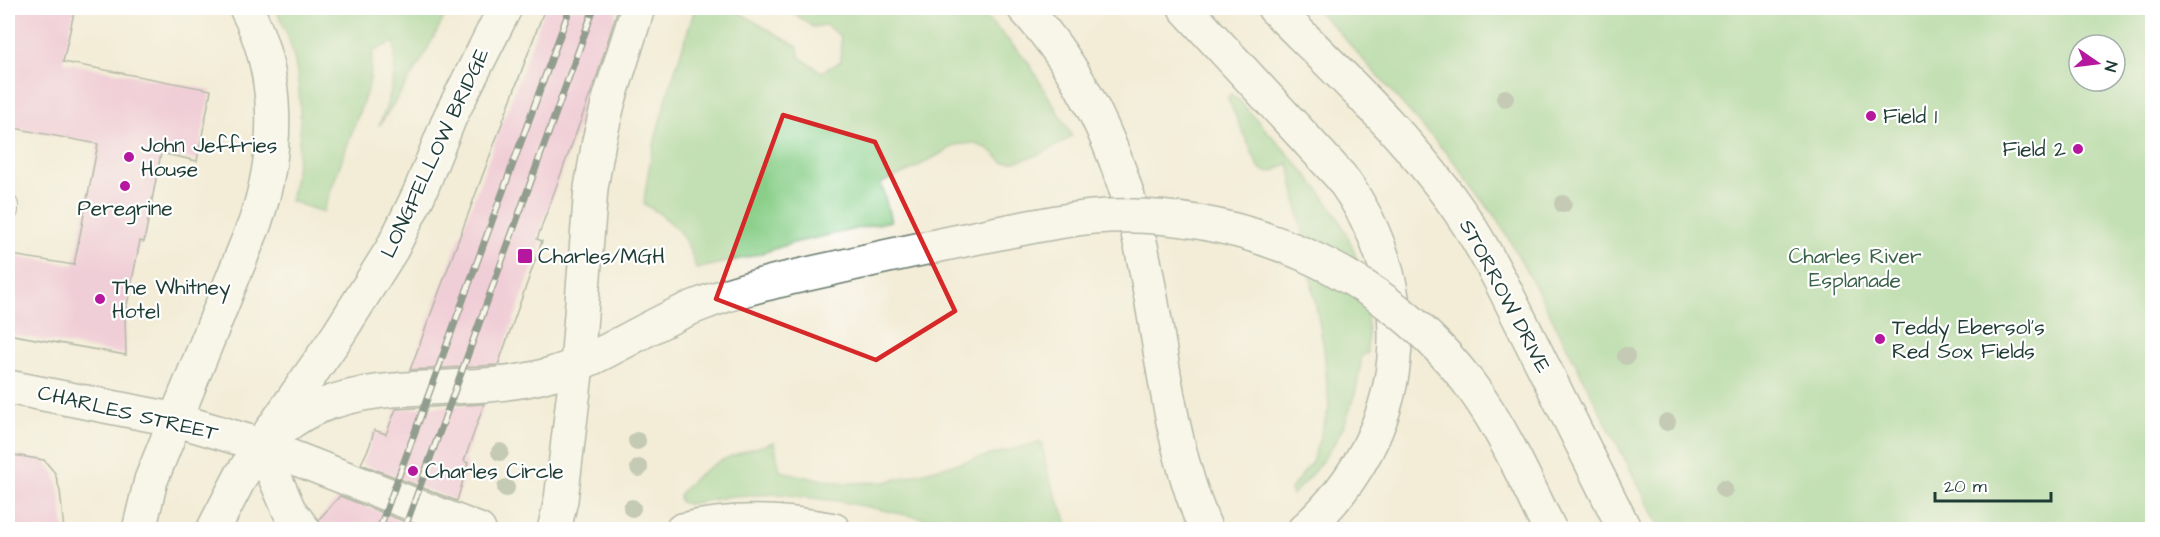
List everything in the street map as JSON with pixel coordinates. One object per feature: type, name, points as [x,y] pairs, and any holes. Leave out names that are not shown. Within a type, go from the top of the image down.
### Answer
[{"type":"main road","points":[[139,530],[151,480],[255,223],[268,180],[274,113],[272,90],[264,53],[246,8]]},
{"type":"main road","name":"LONGFELLOW BRIDGE","points":[[213,530],[236,485],[261,445],[338,335],[392,249],[411,212],[454,108],[505,8]]},
{"type":"main road","points":[[554,530],[561,500],[577,365],[587,266],[591,188],[609,100],[638,8]]},
{"type":"main road","points":[[1024,8],[1074,72],[1106,133],[1122,174],[1142,248],[1164,377],[1187,479],[1206,530]]},
{"type":"main road","points":[[1185,8],[1341,177],[1358,201],[1372,227],[1391,284],[1396,343],[1394,370],[1384,410],[1371,443],[1354,474],[1310,524]]},
{"type":"main road","name":"STORROW DRIVE","points":[[1274,8],[1401,140],[1434,178],[1463,217],[1498,276],[1625,530]]},
{"type":"main road","points":[[304,530],[289,510],[261,445],[297,417],[338,400],[382,391],[483,385],[549,375],[577,365],[699,304],[757,287],[866,261],[1058,221],[1110,216],[1166,218],[1201,222],[1237,230],[1289,248],[1336,270],[1367,288],[1417,327],[1448,358],[1475,391],[1499,430],[1550,530]]},
{"type":"main road","name":"CHARLES STREET","points":[[8,387],[177,420],[261,445],[479,530]]},
{"type":"main road","points":[[682,530],[711,524],[758,521],[802,524],[834,530]]},
{"type":"lane","points":[[8,205],[8,211]]},
{"type":"highlighted area","points":[[783,115],[875,142],[955,311],[876,360],[716,299]]},
{"type":"green space","points":[[275,8],[449,8],[421,61],[379,126],[392,86],[395,64],[394,42],[373,51],[369,85],[323,212],[290,201],[298,153],[300,103],[293,53]]},
{"type":"green space","points":[[695,8],[735,10],[798,47],[799,57],[822,72],[841,61],[841,37],[826,25],[813,27],[786,8],[975,8],[1028,62],[1072,136],[1039,154],[1022,160],[1003,162],[989,149],[973,143],[956,145],[915,168],[881,183],[891,221],[793,243],[752,256],[696,269],[689,248],[678,231],[663,216],[644,204],[658,129]]},
{"type":"green space","name":"Charles River Esplanade","points":[[1314,8],[2152,8],[2152,529],[1661,529],[1538,291],[1499,222],[1456,164],[1336,29]]},
{"type":"green space","points":[[1230,94],[1237,98],[1323,195],[1351,244],[1364,290],[1367,354],[1362,355],[1359,377],[1348,415],[1321,463],[1292,495],[1290,490],[1312,462],[1329,408],[1324,348],[1289,163],[1270,172],[1259,168],[1228,99]]},
{"type":"green space","points":[[774,442],[780,471],[848,483],[885,482],[1041,442],[1049,478],[1070,529],[976,529],[838,501],[779,494],[733,496],[688,504],[680,502],[679,495],[689,483],[711,466],[733,455]]},
{"type":"building","points":[[8,8],[75,8],[63,62],[211,90],[197,161],[161,153],[144,242],[140,241],[125,315],[126,355],[8,334],[8,278],[12,255],[74,265],[98,144],[8,127]]},
{"type":"building","points":[[545,8],[618,8],[597,76],[537,239],[542,241],[498,365],[410,370]]},
{"type":"building","points":[[484,404],[464,461],[468,463],[457,501],[361,464],[374,430],[386,434],[396,409]]},
{"type":"building","points":[[8,454],[44,460],[55,473],[60,491],[64,530],[8,530]]},
{"type":"building","points":[[340,496],[426,530],[322,530],[319,519]]},
{"type":"railway","points":[[379,530],[570,8]]},
{"type":"railway","points":[[404,530],[594,8]]},
{"type":"place","name":"Field 1","points":[[1871,116]]},
{"type":"place","name":"Field 2","points":[[2078,149]]},
{"type":"place","name":"John Jeffries House","points":[[129,157]]},
{"type":"place","name":"Peregrine","points":[[125,186]]},
{"type":"place","name":"Charles/MGH","points":[[525,256]]},
{"type":"place","name":"The Whitney Hotel","points":[[100,299]]},
{"type":"place","name":"Teddy Ebersol's Red Sox Fields","points":[[1880,339]]},
{"type":"place","name":"Charles Circle","points":[[413,471]]}]
